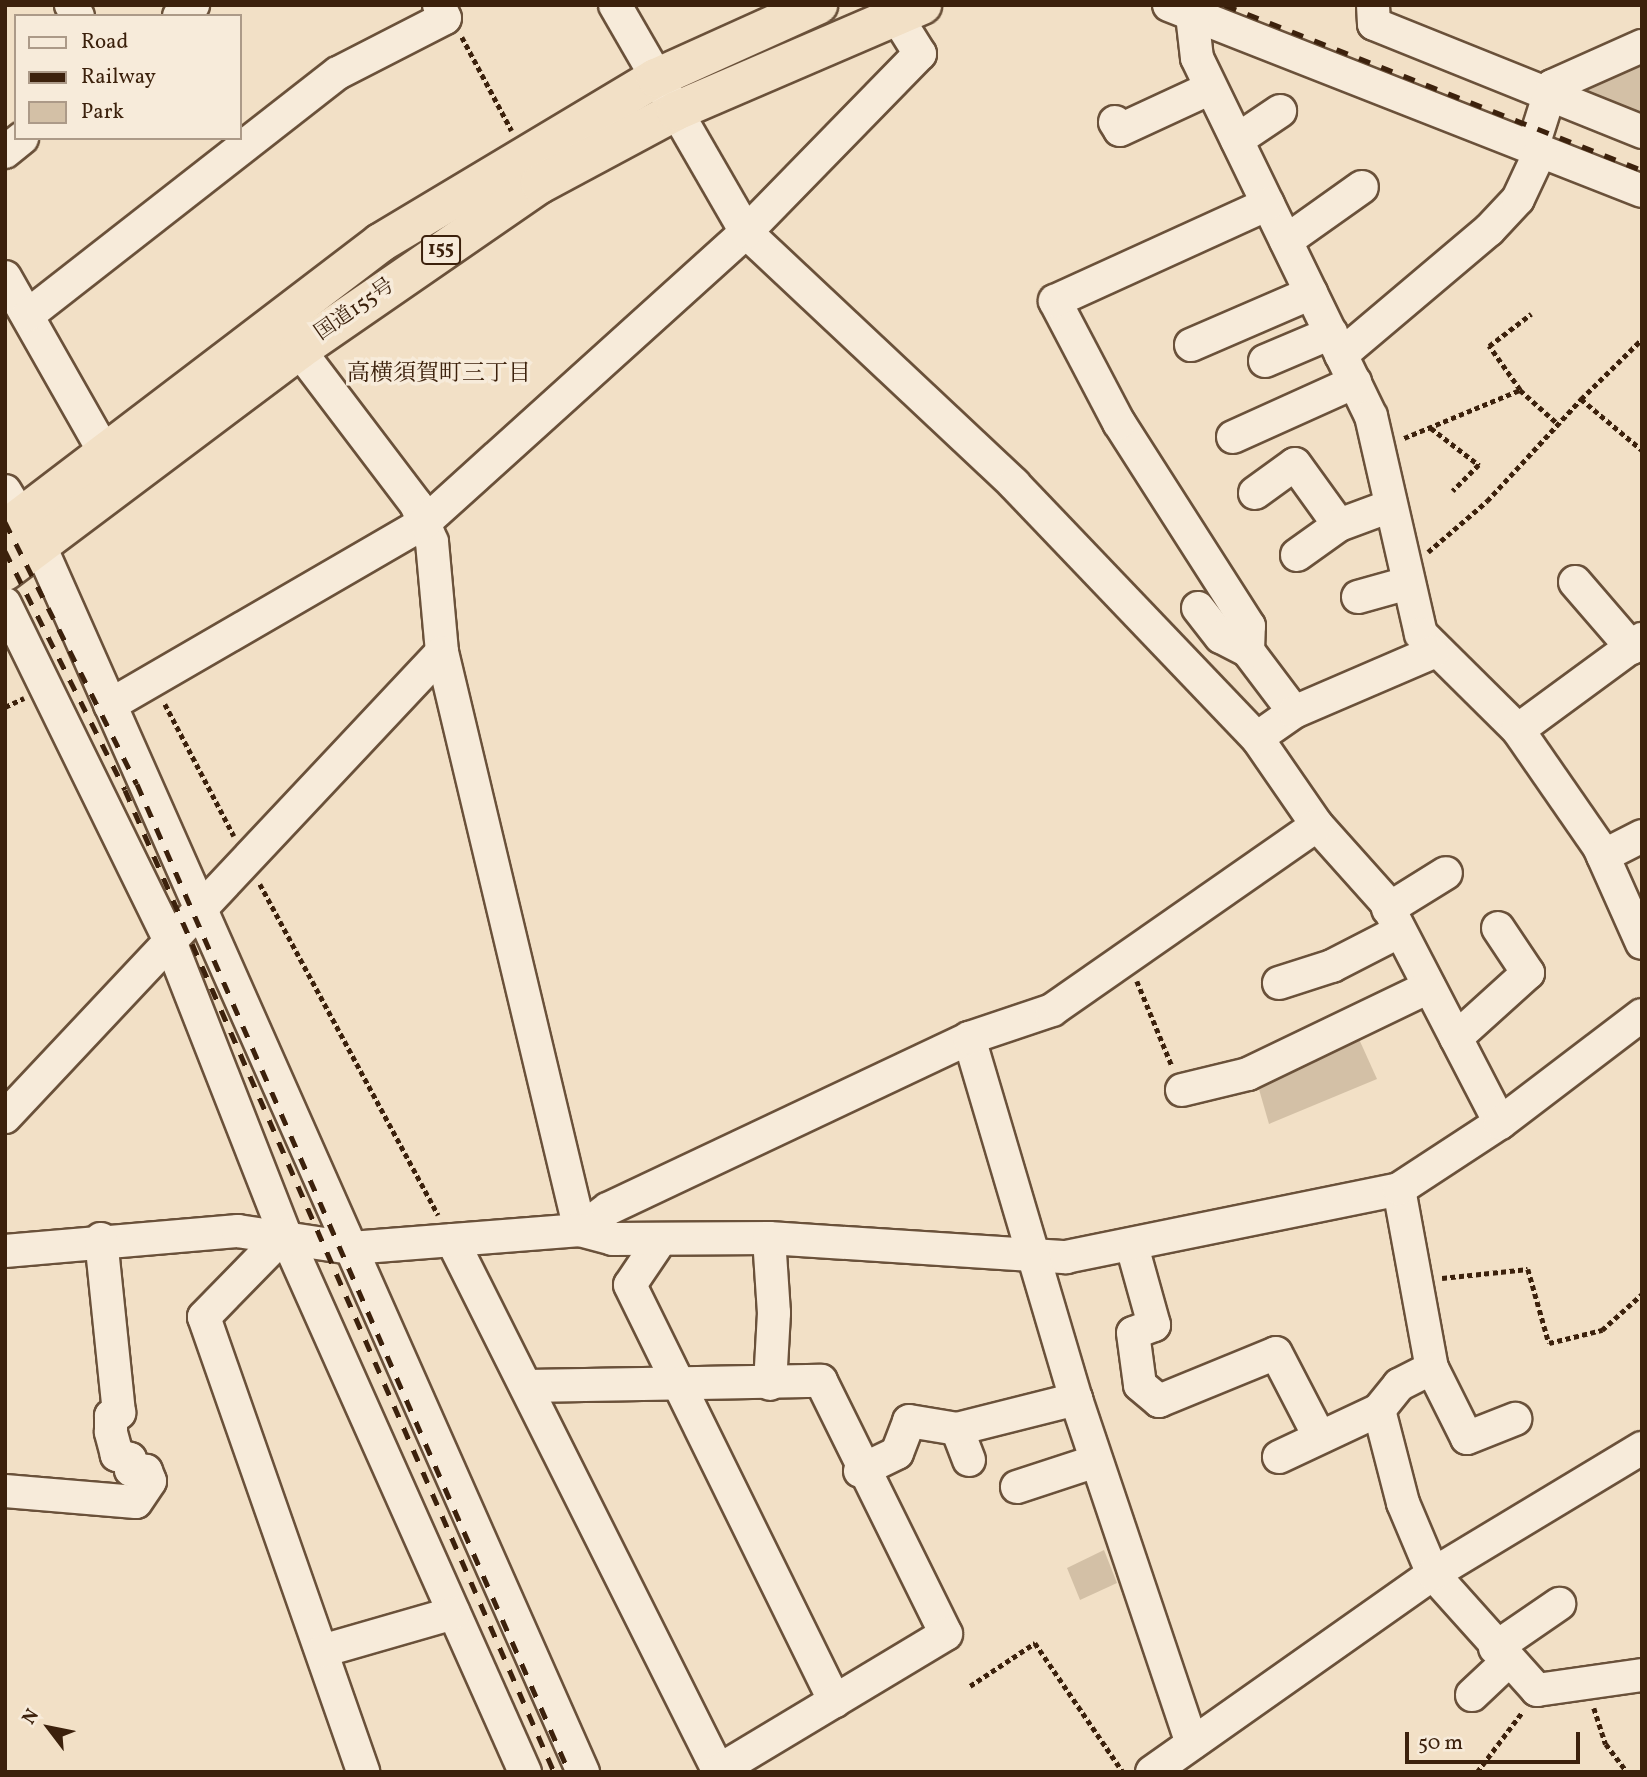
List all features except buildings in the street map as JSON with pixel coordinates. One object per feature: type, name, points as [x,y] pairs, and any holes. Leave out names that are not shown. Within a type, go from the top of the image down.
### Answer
[{"type":"highway","name":"国道155号","points":[[5,571],[18,521],[380,243],[656,78],[818,5]]},
{"type":"highway","name":"国道155号","points":[[18,521],[299,350],[517,198],[676,111],[909,10]]},
{"type":"street","points":[[615,5],[746,232],[1034,504],[1257,738],[1317,825],[1394,920],[1500,1123]]},
{"type":"street","points":[[1373,5],[1374,24],[1548,97],[1642,132]]},
{"type":"street","points":[[110,705],[424,523],[746,232],[920,54],[909,10]]},
{"type":"street","points":[[1180,10],[1196,58],[1342,357],[1378,446],[1406,577],[1433,652],[1518,730],[1603,856],[1642,943]]},
{"type":"street","points":[[1180,10],[1642,191]]},
{"type":"street","points":[[28,316],[338,73],[442,11]]},
{"type":"street","points":[[1233,437],[1342,357],[1489,230],[1518,199],[1536,150],[1552,86],[1642,46]]},
{"type":"street","points":[[1115,121],[1120,130],[1211,88]]},
{"type":"street","points":[[1237,140],[1280,111]]},
{"type":"street","points":[[5,152],[20,140]]},
{"type":"street","points":[[1286,241],[1362,187]]},
{"type":"street","points":[[1248,651],[1249,626],[1119,423],[1055,301],[1268,204]]},
{"type":"street","points":[[5,277],[106,455]]},
{"type":"street","points":[[1191,345],[1311,293]]},
{"type":"street","points":[[299,350],[424,523],[432,542],[442,652],[580,1230]]},
{"type":"street","points":[[1265,361],[1342,357]]},
{"type":"street","points":[[1255,493],[1295,464],[1339,525]]},
{"type":"street","points":[[1297,555],[1339,525],[1390,506]]},
{"type":"street","points":[[18,521],[110,705],[202,907],[583,1772]]},
{"type":"street","points":[[1358,597],[1406,577]]},
{"type":"street","points":[[1518,730],[1639,644],[1575,582]]},
{"type":"street","points":[[5,604],[170,941],[285,1234],[524,1772]]},
{"type":"street","points":[[1198,608],[1221,637],[1248,651],[1294,712]]},
{"type":"street","points":[[5,1117],[442,652]]},
{"type":"street","points":[[1257,738],[1294,712],[1433,652]]},
{"type":"street","points":[[580,1230],[608,1209],[969,1038],[1052,1010],[1126,955],[1317,825]]},
{"type":"street","points":[[1603,856],[1642,836]]},
{"type":"street","points":[[1279,983],[1332,966],[1394,920],[1446,873]]},
{"type":"street","points":[[1456,1038],[1528,973],[1498,928]]},
{"type":"street","points":[[1182,1090],[1248,1074],[1429,987]]},
{"type":"street","points":[[5,1251],[101,1239],[285,1234],[351,1248],[580,1230],[613,1239],[769,1238],[1036,1256],[1132,1246],[1399,1189],[1500,1123],[1640,1021]]},
{"type":"street","points":[[969,1038],[1036,1256],[1076,1399],[1192,1743]]},
{"type":"street","points":[[1399,1189],[1413,1280],[1432,1368],[1467,1438],[1516,1419]]},
{"type":"street","points":[[285,1234],[204,1317],[363,1772]]},
{"type":"street","points":[[769,1238],[774,1313],[770,1384]]},
{"type":"street","points":[[5,1491],[136,1502],[150,1481],[146,1471],[131,1470],[130,1459],[117,1455],[111,1432],[111,1416],[119,1413],[101,1239]]},
{"type":"street","points":[[661,1239],[630,1285],[835,1701]]},
{"type":"street","points":[[452,1240],[718,1771],[946,1634],[860,1471],[821,1381],[770,1384],[676,1382],[527,1386]]},
{"type":"street","points":[[1132,1246],[1154,1325],[1133,1334],[1140,1385],[1159,1401],[1276,1353],[1319,1436]]},
{"type":"street","points":[[1279,1457],[1379,1410],[1399,1385],[1432,1368]]},
{"type":"street","points":[[860,1471],[897,1453],[909,1421],[957,1429],[1076,1399]]},
{"type":"street","points":[[1379,1410],[1403,1503],[1433,1574],[1501,1655],[1537,1690],[1642,1675]]},
{"type":"street","points":[[957,1429],[969,1460]]},
{"type":"street","points":[[1152,1772],[1433,1574],[1642,1448]]},
{"type":"street","points":[[1017,1487],[1096,1461]]},
{"type":"street","points":[[1472,1695],[1501,1655],[1559,1604]]},
{"type":"street","points":[[322,1651],[454,1613]]},
{"type":"path","points":[[442,11],[514,134]]},
{"type":"path","points":[[1531,314],[1489,346],[1520,390],[1558,424]]},
{"type":"path","points":[[1406,577],[1488,501],[1581,399],[1642,339]]},
{"type":"path","points":[[1378,446],[1431,428],[1520,390]]},
{"type":"path","points":[[1581,399],[1642,450]]},
{"type":"path","points":[[1431,428],[1479,465],[1453,491]]},
{"type":"path","points":[[153,680],[452,1240]]},
{"type":"path","points":[[1126,955],[1182,1090]]},
{"type":"path","points":[[1413,1280],[1528,1269],[1549,1343],[1602,1330],[1642,1294]]},
{"type":"path","points":[[1636,1300],[1642,1308]]},
{"type":"path","points":[[970,1686],[1035,1643],[1123,1772]]},
{"type":"path","points":[[1585,1683],[1606,1744],[1627,1772]]},
{"type":"path","points":[[1477,1772],[1537,1690]]},
{"type":"green space","points":[[1642,56],[1642,117],[1583,94],[1585,82]]},
{"type":"green space","points":[[1354,1028],[1377,1079],[1269,1124],[1254,1072]]},
{"type":"green space","points":[[1104,1550],[1117,1583],[1080,1600],[1067,1568]]},
{"type":"railway","points":[[1225,5],[1642,170]]},
{"type":"railway","points":[[5,522],[137,784],[569,1772]]},
{"type":"railway","points":[[5,551],[125,790],[554,1772]]},
{"type":"district","name":"高横須賀町三丁目","points":[[439,374]]}]
